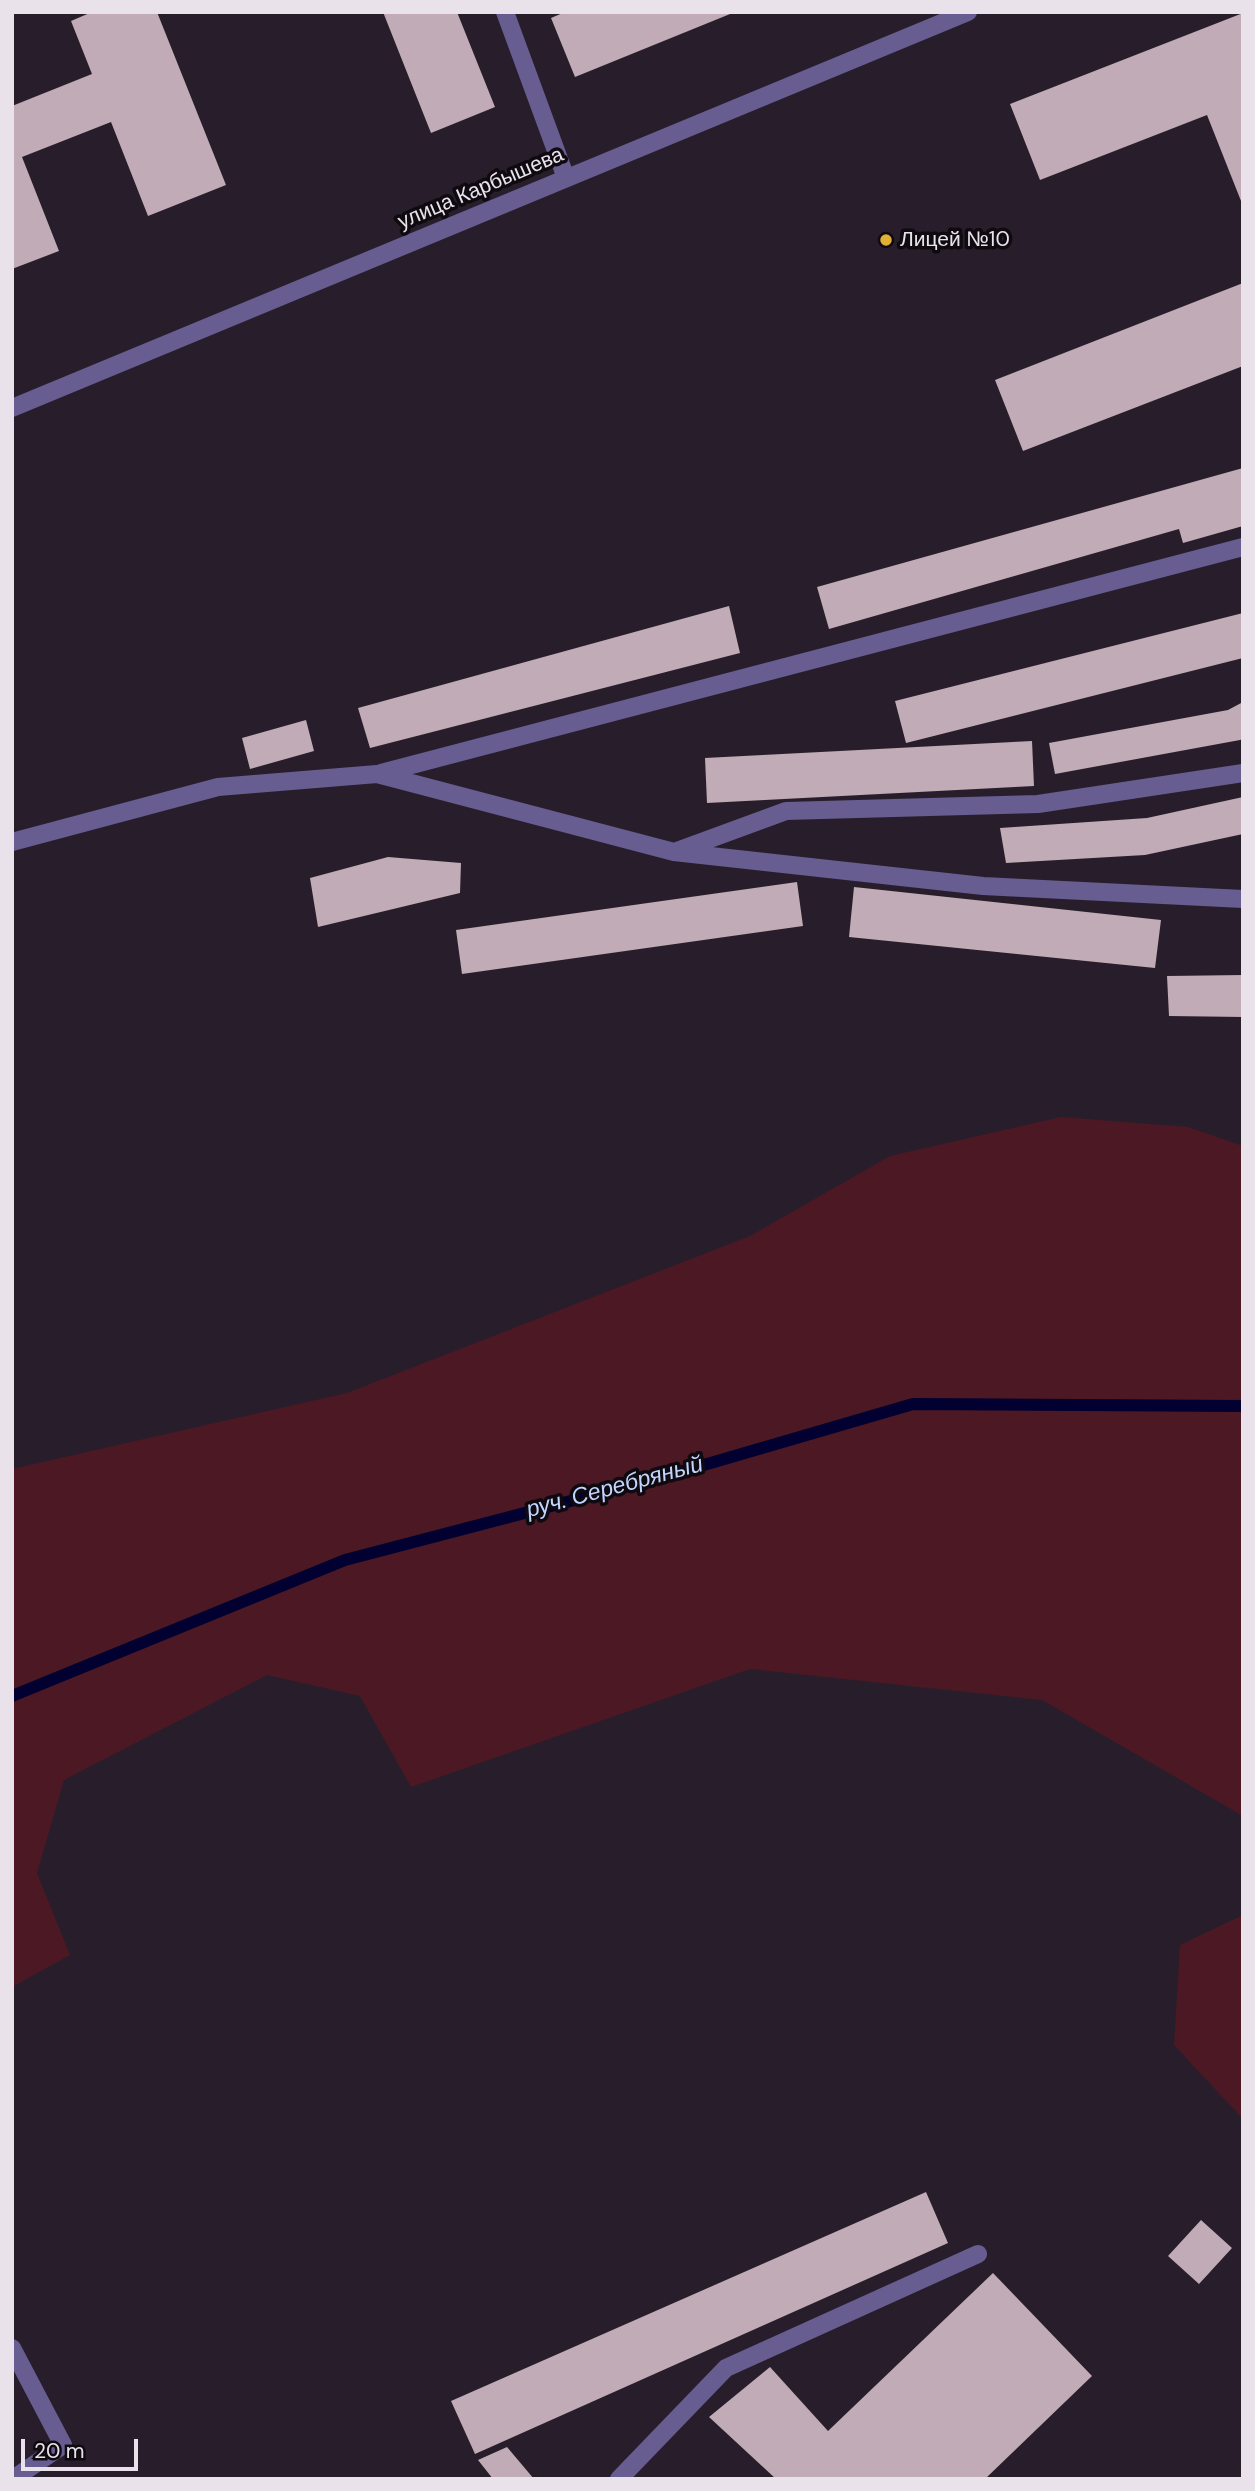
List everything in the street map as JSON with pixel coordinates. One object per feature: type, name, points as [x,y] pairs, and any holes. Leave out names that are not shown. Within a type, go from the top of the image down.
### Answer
[{"type":"street","points":[[505,12],[566,178]]},
{"type":"street","name":"улица Карбышева","points":[[12,408],[968,12]]},
{"type":"street","points":[[12,842],[218,787],[377,774],[1243,547]]},
{"type":"street","points":[[377,774],[674,852],[983,886],[1243,900]]},
{"type":"street","points":[[674,852],[786,811],[1038,804],[1243,774]]},
{"type":"street","points":[[619,2479],[726,2368],[978,2254]]},
{"type":"street","points":[[12,2348],[63,2445],[13,2479]]},
{"type":"shaded area","points":[[1061,1117],[1188,1127],[1243,1146],[1243,1816],[1042,1700],[750,1669],[411,1787],[360,1696],[267,1675],[64,1780],[37,1873],[70,1955],[12,1987],[12,1469],[347,1393],[750,1236],[890,1156]]},
{"type":"shaded area","points":[[1243,1915],[1243,2119],[1174,2045],[1180,1945]]},
{"type":"building","points":[[92,12],[157,12],[226,185],[148,216],[111,122],[22,157],[59,251],[12,269],[12,106],[92,74],[71,21]]},
{"type":"building","points":[[383,12],[457,12],[495,107],[431,133]]},
{"type":"building","points":[[565,12],[735,12],[575,77],[551,18]]},
{"type":"building","points":[[1243,13],[1243,206],[1207,115],[1040,180],[1010,104]]},
{"type":"building","points":[[1243,283],[1243,366],[1023,451],[995,380]]},
{"type":"building","points":[[1243,468],[1243,526],[1183,543],[1179,529],[829,629],[817,587]]},
{"type":"building","points":[[729,606],[740,653],[370,748],[358,708]]},
{"type":"building","points":[[1243,613],[1243,658],[906,743],[895,701]]},
{"type":"building","points":[[1243,702],[1243,739],[1055,774],[1049,743],[1228,710]]},
{"type":"building","points":[[306,720],[314,751],[250,769],[242,738]]},
{"type":"building","points":[[1032,741],[1034,786],[707,803],[705,758]]},
{"type":"building","points":[[1243,797],[1243,834],[1145,855],[1006,863],[1000,828],[1147,818]]},
{"type":"building","points":[[388,857],[461,863],[460,893],[318,927],[310,878]]},
{"type":"building","points":[[797,882],[803,926],[462,974],[456,930]]},
{"type":"building","points":[[854,887],[1161,920],[1155,968],[849,937]]},
{"type":"building","points":[[1243,975],[1243,1017],[1169,1016],[1167,976]]},
{"type":"building","points":[[926,2192],[948,2243],[475,2454],[451,2401]]},
{"type":"building","points":[[1201,2220],[1232,2248],[1199,2284],[1168,2256]]},
{"type":"building","points":[[993,2273],[1092,2376],[985,2479],[776,2479],[709,2417],[770,2367],[828,2431]]},
{"type":"building","points":[[507,2447],[534,2479],[493,2479],[478,2460]]},
{"type":"waterway","name":"руч. Серебряный","points":[[12,1696],[345,1560],[666,1476],[913,1404],[1243,1406]]},
{"type":"place","name":"Лицей №10","points":[[886,240]]}]
